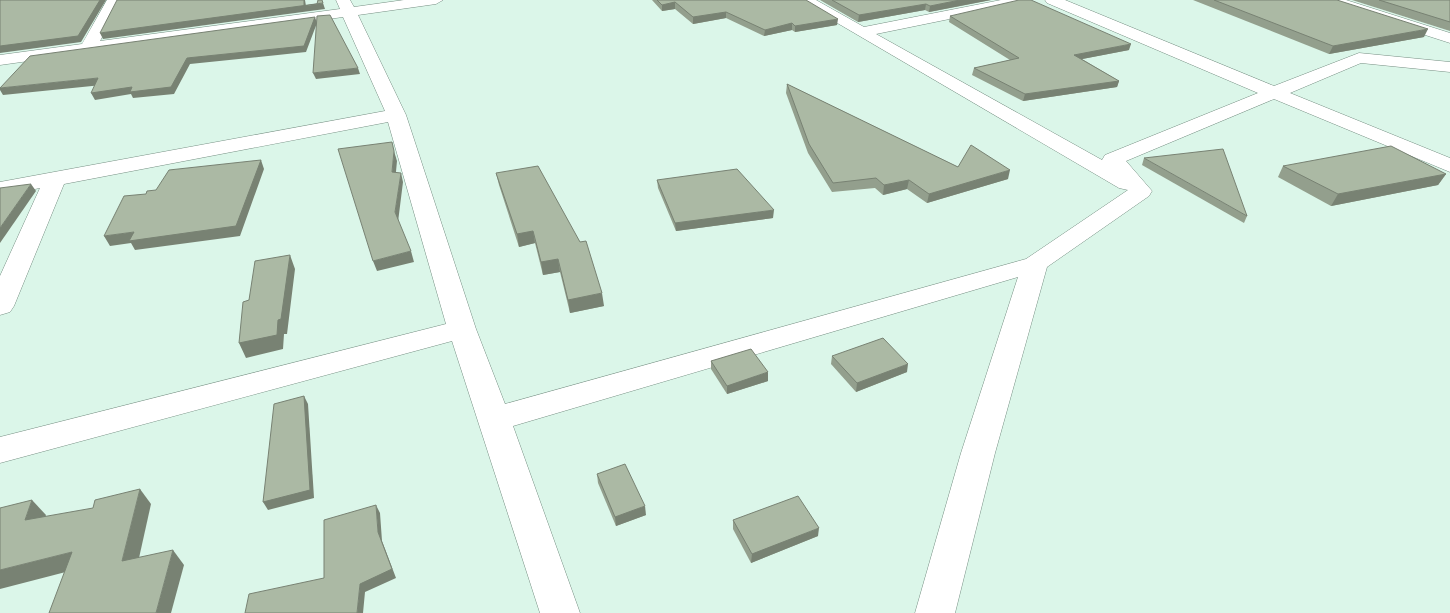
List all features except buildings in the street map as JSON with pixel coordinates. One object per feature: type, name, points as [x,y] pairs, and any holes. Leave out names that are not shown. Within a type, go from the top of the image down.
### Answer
[{"type":"street","points":[[88,48],[114,0]]},
{"type":"street","points":[[0,60],[88,48],[346,6],[436,0]]},
{"type":"street","points":[[805,0],[1141,191]]},
{"type":"street","points":[[862,32],[1023,0]]},
{"type":"street","points":[[1052,0],[1450,166]]},
{"type":"street","points":[[1331,0],[1450,38]]},
{"type":"street","points":[[346,6],[396,115],[462,329],[495,419],[560,613]]},
{"type":"street","points":[[1141,191],[1112,159],[1359,58],[1450,67]]},
{"type":"street","points":[[0,189],[396,115]]},
{"type":"street","points":[[0,306],[55,179]]},
{"type":"street","points":[[495,419],[1035,264],[1141,191]]},
{"type":"street","points":[[935,613],[978,453],[1035,264]]},
{"type":"street","points":[[0,450],[462,329]]}]
